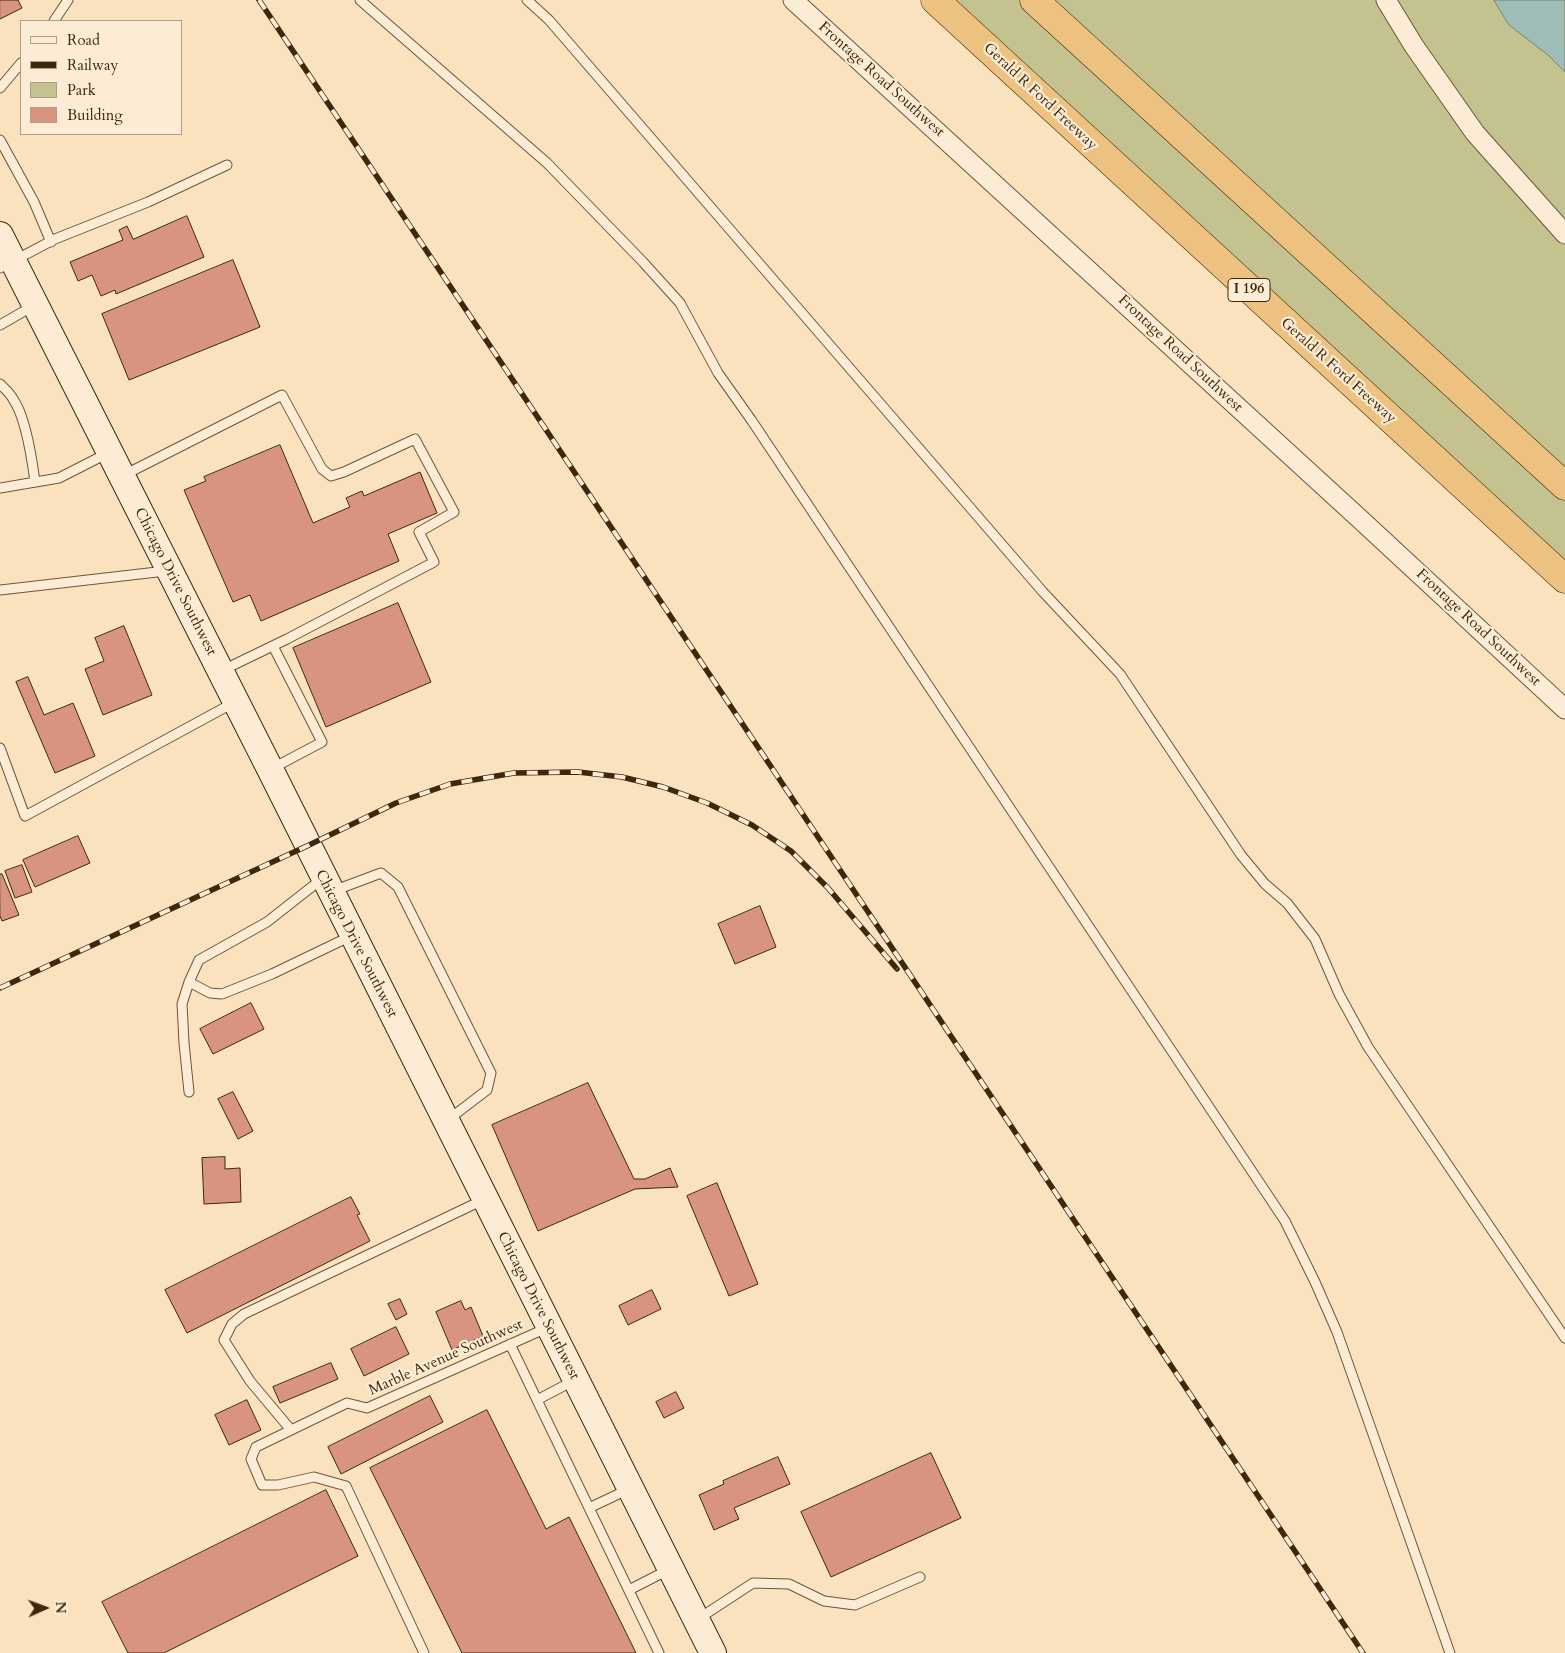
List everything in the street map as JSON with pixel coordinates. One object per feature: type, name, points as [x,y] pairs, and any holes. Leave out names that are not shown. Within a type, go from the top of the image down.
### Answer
[{"type":"highway","name":"Gerald R Ford Freeway","points":[[935,0],[1565,579]]},
{"type":"highway","points":[[1034,0],[1565,486]]},
{"type":"main road","name":"Chicago Drive Southwest","points":[[0,235],[7,265],[35,304],[712,1653]]},
{"type":"street","name":"Frontage Road Southwest","points":[[793,0],[1565,709]]},
{"type":"street","points":[[1386,0],[1414,46],[1475,133],[1565,234]]},
{"type":"lane","points":[[55,20],[68,0]]},
{"type":"lane","points":[[360,0],[548,163],[680,303],[718,373],[1285,1221],[1315,1282],[1336,1332],[1450,1653]]},
{"type":"lane","points":[[527,0],[549,20],[1043,592],[1120,674],[1241,855],[1265,884],[1288,903],[1315,938],[1339,994],[1368,1047],[1565,1338]]},
{"type":"lane","points":[[0,88],[20,64]]},
{"type":"lane","points":[[0,140],[34,202],[51,242]]},
{"type":"lane","points":[[7,265],[51,242],[148,202],[227,165]]},
{"type":"lane","points":[[0,325],[35,304]]},
{"type":"lane","points":[[0,384],[14,399],[20,410],[32,457],[35,482]]},
{"type":"lane","points":[[122,477],[282,395],[322,469],[331,476],[344,472],[415,439],[454,512],[419,532],[434,562],[220,671]]},
{"type":"lane","points":[[0,488],[59,478],[109,452]]},
{"type":"lane","points":[[0,590],[169,571]]},
{"type":"lane","points":[[270,769],[322,742],[272,646]]},
{"type":"lane","points":[[0,748],[25,816],[235,702]]},
{"type":"lane","points":[[189,1092],[182,1004],[199,960],[267,922],[327,885],[381,872],[398,887],[491,1073],[487,1090],[445,1121]]},
{"type":"lane","points":[[189,982],[210,993],[222,994],[272,974],[352,935]]},
{"type":"lane","points":[[291,1430],[250,1381],[224,1340],[232,1324],[244,1314],[485,1199]]},
{"type":"lane","name":"Marble Avenue Southwest","points":[[424,1653],[346,1486],[314,1477],[278,1485],[262,1485],[251,1459],[256,1447],[347,1403],[366,1408],[549,1327]]},
{"type":"lane","points":[[510,1344],[659,1653]]},
{"type":"lane","points":[[537,1400],[576,1380]]},
{"type":"lane","points":[[589,1508],[630,1488]]},
{"type":"lane","points":[[629,1590],[670,1569]]},
{"type":"lane","points":[[696,1620],[753,1584],[789,1584],[824,1601],[855,1605],[920,1576]]},
{"type":"green space","points":[[935,0],[1494,0],[1509,25],[1548,55],[1565,72],[1565,579]]},
{"type":"water","points":[[1494,0],[1565,0],[1565,72],[1548,55],[1509,25]]},
{"type":"building","points":[[0,0],[18,0],[22,8],[0,19]]},
{"type":"building","points":[[187,216],[204,257],[116,294],[115,290],[101,296],[92,275],[78,281],[70,262],[123,240],[119,230],[127,226],[133,239]]},
{"type":"building","points":[[233,260],[260,327],[129,380],[102,314]]},
{"type":"building","points":[[280,445],[313,523],[350,507],[346,498],[362,491],[364,496],[420,472],[437,513],[388,534],[399,561],[261,621],[250,595],[233,602],[184,490],[206,481],[204,477]]},
{"type":"building","points":[[398,603],[431,682],[326,727],[293,648]]},
{"type":"building","points":[[124,626],[152,695],[103,715],[85,669],[104,661],[95,638]]},
{"type":"building","points":[[28,677],[44,715],[73,703],[95,756],[55,773],[16,682]]},
{"type":"building","points":[[78,836],[90,863],[35,887],[23,860]]},
{"type":"building","points":[[22,865],[32,892],[15,898],[5,871]]},
{"type":"building","points":[[0,874],[2,874],[19,915],[2,921],[0,916]]},
{"type":"building","points":[[760,906],[776,947],[735,964],[718,924]]},
{"type":"building","points":[[251,1003],[264,1029],[213,1054],[200,1029]]},
{"type":"building","points":[[588,1083],[634,1179],[645,1179],[670,1168],[678,1187],[635,1189],[538,1231],[492,1125]]},
{"type":"building","points":[[233,1092],[253,1131],[238,1139],[218,1099]]},
{"type":"building","points":[[225,1157],[225,1169],[240,1168],[241,1202],[204,1204],[202,1158]]},
{"type":"building","points":[[717,1183],[758,1284],[729,1296],[687,1196]]},
{"type":"building","points":[[351,1197],[360,1214],[357,1215],[370,1241],[187,1333],[165,1290]]},
{"type":"building","points":[[652,1290],[661,1309],[628,1325],[619,1306]]},
{"type":"building","points":[[400,1299],[407,1314],[396,1320],[388,1304]]},
{"type":"building","points":[[461,1301],[465,1310],[471,1307],[483,1336],[452,1350],[436,1312]]},
{"type":"building","points":[[396,1327],[409,1354],[364,1376],[351,1349]]},
{"type":"building","points":[[331,1363],[338,1379],[280,1403],[273,1387]]},
{"type":"building","points":[[676,1392],[684,1408],[664,1418],[656,1402]]},
{"type":"building","points":[[430,1396],[443,1422],[341,1474],[328,1447]]},
{"type":"building","points":[[247,1400],[261,1430],[229,1445],[215,1415]]},
{"type":"building","points":[[487,1410],[546,1529],[569,1517],[636,1653],[462,1653],[370,1468]]},
{"type":"building","points":[[931,1453],[961,1518],[831,1577],[801,1512]]},
{"type":"building","points":[[778,1457],[790,1484],[734,1508],[739,1519],[714,1530],[699,1495],[724,1484],[723,1481]]},
{"type":"building","points":[[326,1490],[358,1556],[164,1653],[128,1653],[102,1602]]},
{"type":"railway","points":[[259,0],[1363,1653]]},
{"type":"railway","points":[[0,988],[396,803],[450,784],[514,773],[578,772],[622,777],[663,787],[707,803],[752,825],[791,851],[828,888],[897,969]]}]
